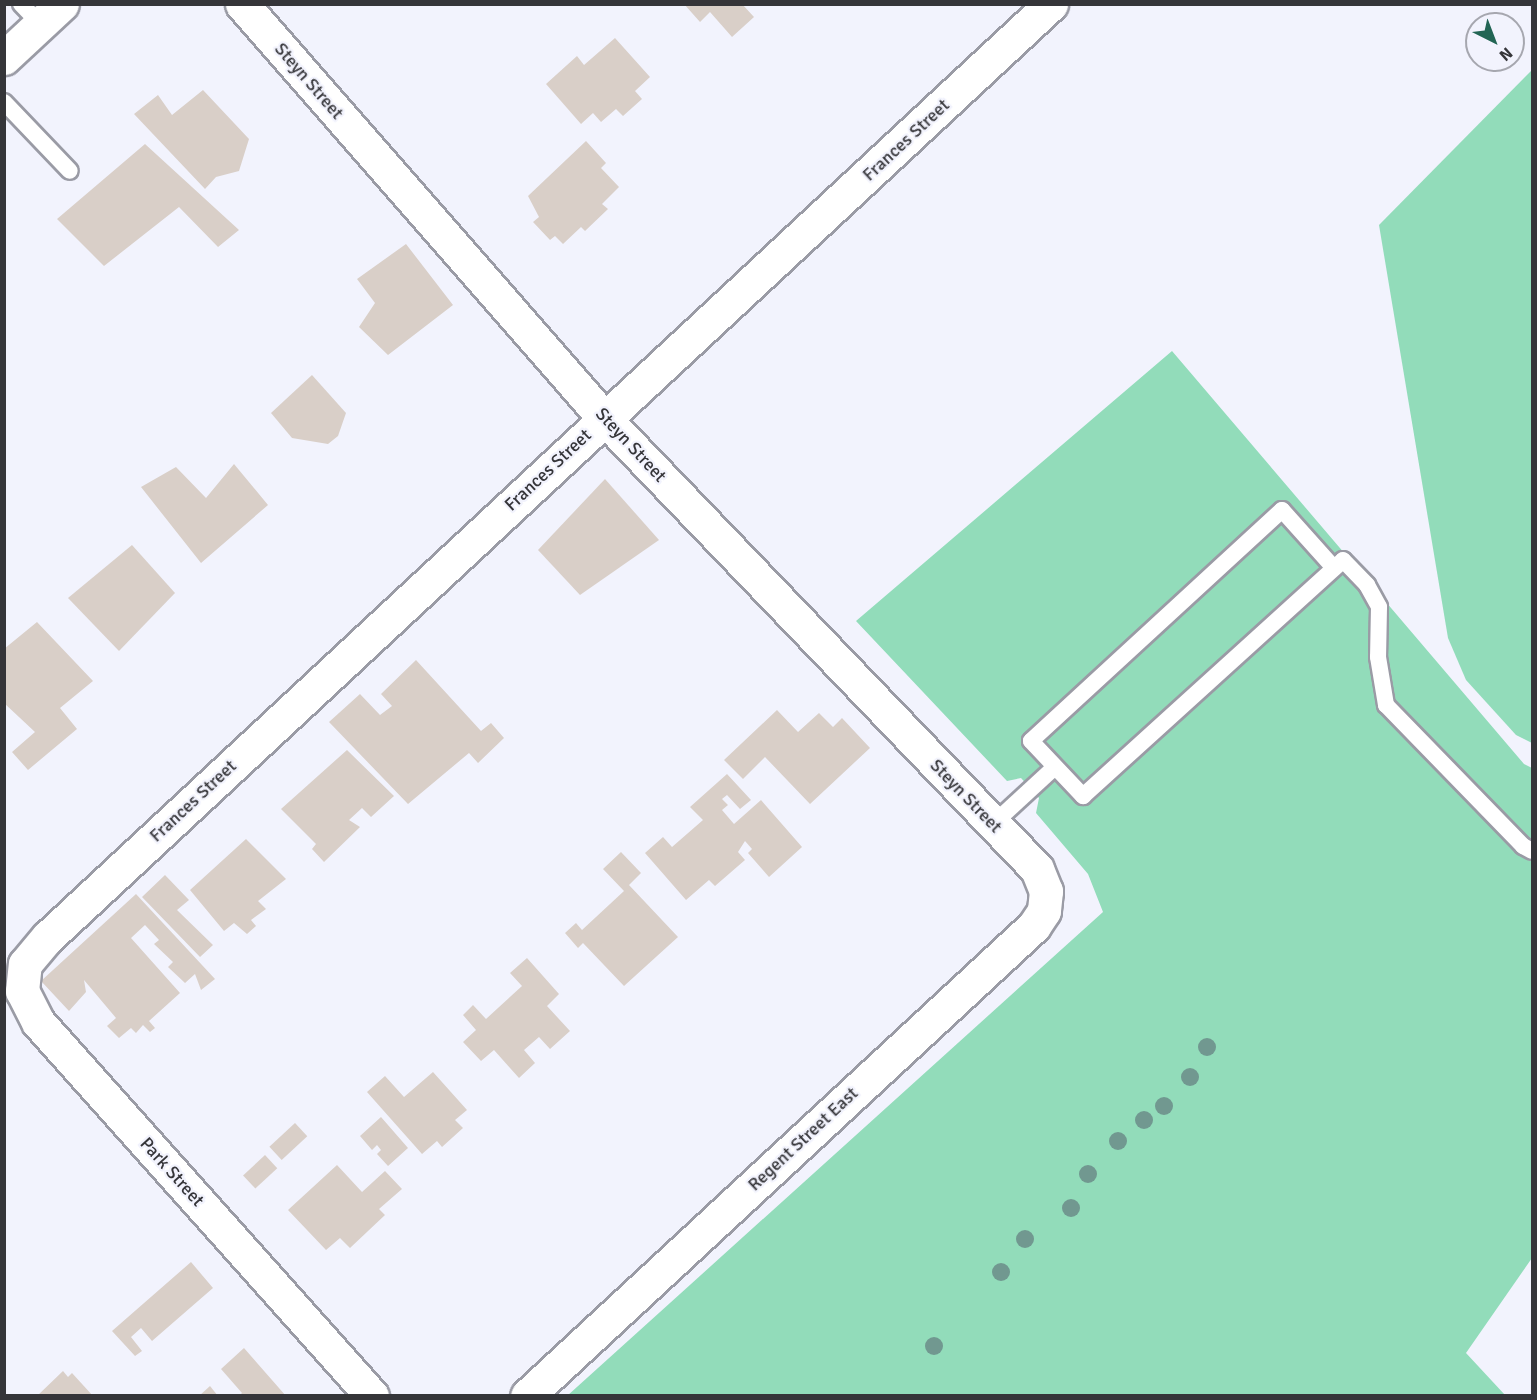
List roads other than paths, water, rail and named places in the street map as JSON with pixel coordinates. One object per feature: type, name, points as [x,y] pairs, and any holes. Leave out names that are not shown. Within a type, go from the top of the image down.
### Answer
[{"type":"street","name":"Steyn Street","points":[[242,4],[604,418],[1037,869]]},
{"type":"street","name":"Frances Street","points":[[48,937],[1051,4]]},
{"type":"street","points":[[4,58],[41,11]]},
{"type":"street","name":"Regent Street East","points":[[527,1395],[1034,926],[1047,900],[1037,869]]},
{"type":"street","name":"Park Street","points":[[48,937],[33,951],[22,971],[25,1002],[38,1022],[372,1395]]},
{"type":"lane","points":[[4,102],[70,171]]},
{"type":"lane","points":[[1334,568],[1282,510],[1031,741],[1083,796],[1343,560],[1367,585],[1379,607],[1378,657],[1386,705],[1523,846],[1533,851]]},
{"type":"lane","points":[[993,824],[1055,767]]}]
